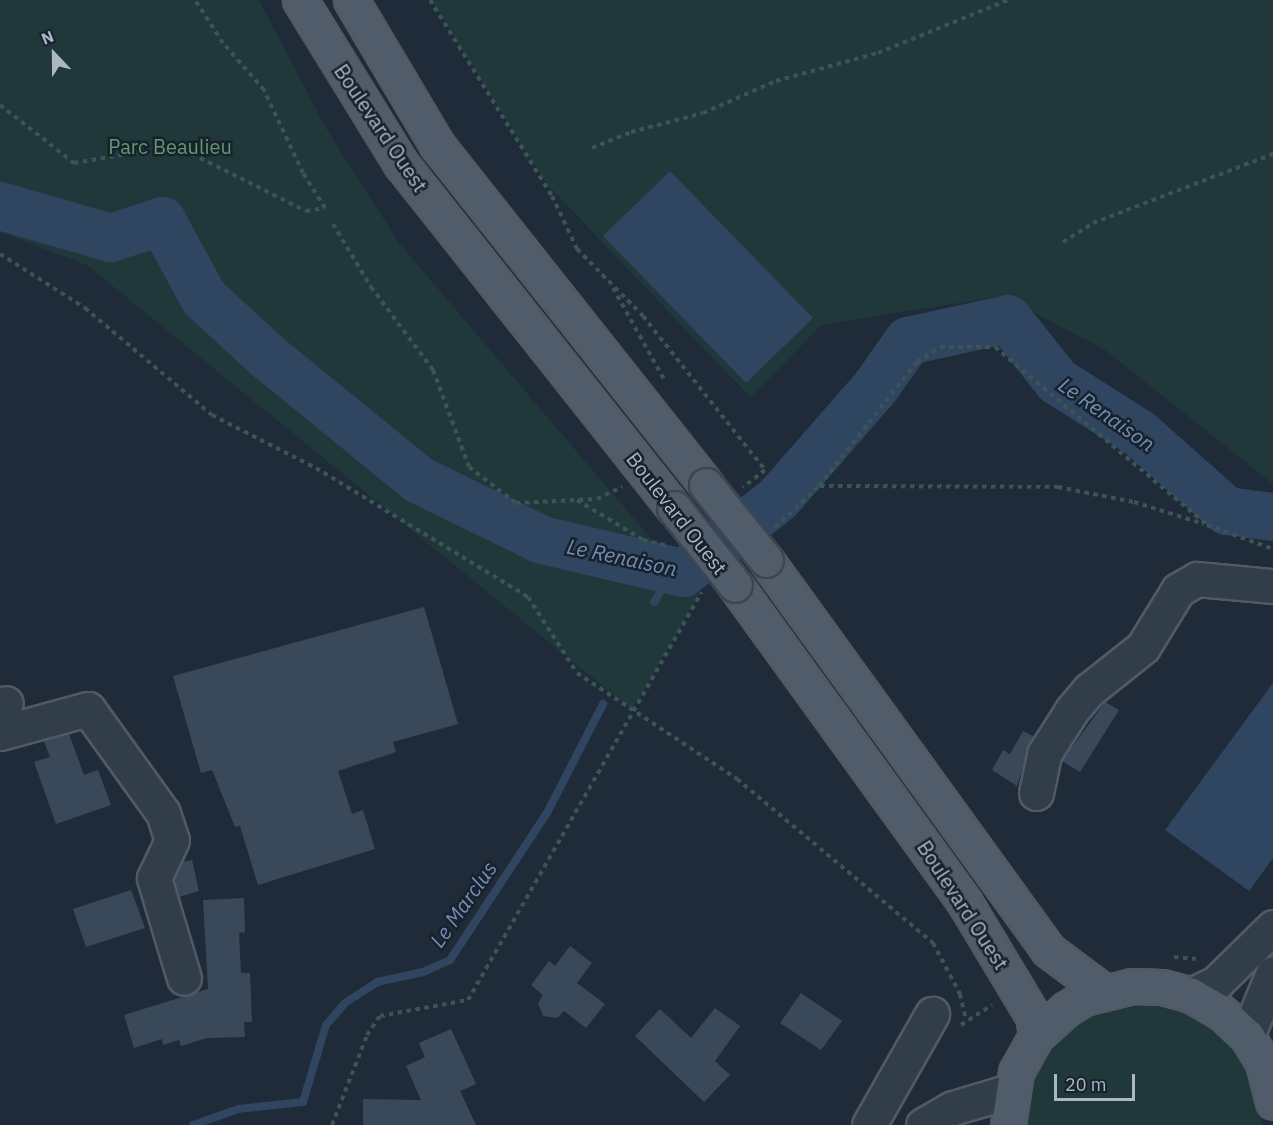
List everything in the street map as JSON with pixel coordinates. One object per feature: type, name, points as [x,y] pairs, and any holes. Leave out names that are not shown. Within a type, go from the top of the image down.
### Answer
[{"type":"main road","name":"Boulevard Ouest","points":[[300,0],[401,164],[735,585],[965,903],[1033,1016],[1036,1036]]},
{"type":"main road","name":"Boulevard Ouest","points":[[351,0],[437,145],[766,560],[1048,950],[1103,991]]},
{"type":"main road","points":[[1008,1125],[1010,1091],[1036,1036],[1066,1008],[1103,991],[1132,986],[1162,987],[1191,995],[1221,1012],[1247,1036],[1263,1064],[1273,1102]]},
{"type":"street","points":[[1036,793],[1044,754],[1072,710],[1089,690],[1143,647],[1178,590],[1197,579],[1273,586]]},
{"type":"street","points":[[2,714],[88,709],[163,813],[172,840],[154,878],[184,978]]},
{"type":"street","points":[[1191,995],[1216,983],[1273,927]]},
{"type":"street","points":[[1247,1036],[1273,973]]},
{"type":"street","points":[[868,1125],[932,1014]]},
{"type":"street","points":[[923,1125],[952,1108],[1010,1091]]},
{"type":"path","points":[[0,105],[74,163],[176,146],[306,211],[325,208],[303,173],[264,90],[223,43],[195,0]]},
{"type":"path","points":[[592,148],[631,132],[703,113],[776,81],[878,52],[1008,0]]},
{"type":"path","points":[[1063,242],[1093,223],[1273,154]]},
{"type":"path","points":[[333,224],[371,287],[433,370],[469,467],[516,503],[597,500],[648,475]]},
{"type":"path","points":[[0,254],[84,308],[212,415],[316,468],[528,597],[577,673],[737,779],[933,943],[960,994],[966,1020]]},
{"type":"path","points":[[610,282],[669,389],[658,423]]},
{"type":"path","points":[[819,486],[1058,487],[1134,502],[1208,525]]},
{"type":"green space","name":"Parc Beaulieu","points":[[0,0],[259,0],[327,130],[399,243],[699,595],[632,710],[87,265],[0,232]]},
{"type":"green space","points":[[431,0],[1273,0],[1273,484],[1105,350],[1003,296],[821,325],[751,398],[546,183]]},
{"type":"green space","points":[[1133,998],[1186,1006],[1237,1044],[1261,1096],[1262,1125],[1020,1125],[1035,1059],[1073,1018]]},
{"type":"water","points":[[670,171],[813,318],[746,383],[603,236]]},
{"type":"water","points":[[1273,683],[1273,858],[1249,891],[1165,830]]},
{"type":"building","points":[[424,607],[458,724],[393,742],[396,752],[338,771],[352,814],[363,810],[375,849],[258,885],[240,826],[235,827],[212,770],[201,773],[173,676]]},
{"type":"building","points":[[1105,702],[1119,710],[1080,772],[1062,761]]},
{"type":"building","points":[[1023,731],[1033,736],[1017,786],[992,770],[1003,750],[1010,754]]},
{"type":"building","points":[[69,734],[84,775],[98,770],[111,805],[56,824],[34,762],[50,757],[44,741]]},
{"type":"building","points":[[192,860],[199,891],[179,897],[174,880],[182,862]]},
{"type":"building","points":[[131,890],[145,928],[86,947],[73,909]]},
{"type":"building","points":[[244,898],[245,932],[239,933],[241,973],[250,973],[252,1022],[244,1022],[245,1037],[207,1038],[181,1046],[179,1040],[163,1045],[162,1039],[134,1048],[124,1015],[208,989],[203,900]]},
{"type":"building","points":[[570,946],[592,963],[577,983],[605,1004],[586,1028],[564,1011],[557,1018],[543,1016],[538,1003],[543,995],[531,985],[549,961],[555,966]]},
{"type":"building","points":[[801,993],[842,1021],[821,1050],[780,1023]]},
{"type":"building","points":[[715,1008],[740,1026],[715,1061],[730,1075],[704,1102],[635,1036],[660,1009],[691,1038]]},
{"type":"building","points":[[451,1029],[476,1084],[460,1091],[476,1125],[363,1125],[363,1099],[421,1100],[406,1066],[425,1057],[419,1043]]},
{"type":"waterway","name":"Le Renaison","points":[[0,206],[111,238],[162,221],[204,298],[267,356],[419,480],[542,540],[683,573],[778,499],[875,388],[908,341],[1008,319],[1057,381],[1139,433],[1227,511],[1273,517]]},
{"type":"waterway","name":"Le Marclus","points":[[645,564],[661,591],[654,602]]},
{"type":"waterway","name":"Le Marclus","points":[[193,1125],[238,1109],[303,1102],[326,1025],[345,1003],[377,982],[423,972],[450,960],[547,813],[603,704]]}]
